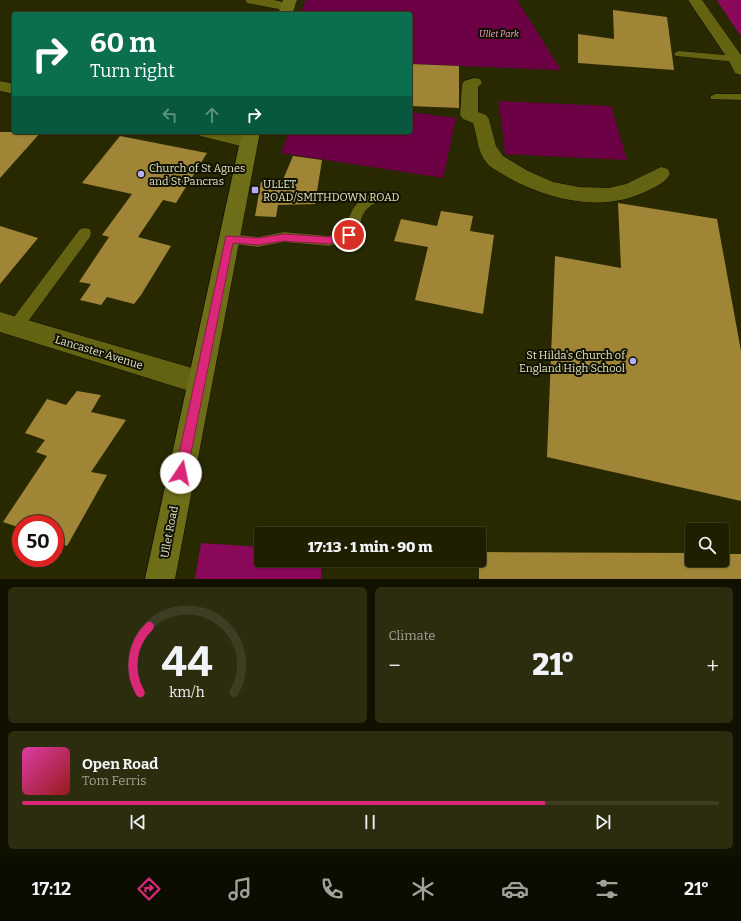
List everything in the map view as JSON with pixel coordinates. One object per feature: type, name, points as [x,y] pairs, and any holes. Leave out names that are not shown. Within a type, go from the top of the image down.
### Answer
[{"type":"main road","name":"Ullet Road","points":[[160,579],[250,137]]},
{"type":"street","points":[[252,0],[288,7]]},
{"type":"street","points":[[695,0],[738,64]]},
{"type":"street","points":[[474,83],[470,85],[470,115],[480,119],[484,140],[488,150],[496,161],[529,181],[558,191],[603,195],[622,193],[644,185],[661,174]]},
{"type":"street","points":[[0,86],[12,89]]},
{"type":"street","points":[[224,134],[250,137]]},
{"type":"street","name":"Lancaster Avenue","points":[[8,324],[199,382]]},
{"type":"lane","points":[[679,54],[738,64]]},
{"type":"lane","points":[[715,97],[741,97]]},
{"type":"lane","points":[[229,239],[258,242],[284,238],[329,241],[349,235],[360,206],[370,197],[382,196]]},
{"type":"lane","points":[[8,324],[85,233]]},
{"type":"green space","name":"Ullet Park","points":[[306,0],[517,0],[561,70],[412,64],[412,12],[301,12]]},
{"type":"green space","points":[[499,101],[611,106],[627,160],[505,154]]},
{"type":"green space","points":[[412,112],[456,118],[443,178],[281,153],[288,134],[412,134]]},
{"type":"shaded area","points":[[717,0],[741,0],[741,36],[719,4]]},
{"type":"shaded area","points":[[201,543],[254,547],[254,567],[321,567],[321,579],[195,579]]},
{"type":"building","points":[[613,10],[667,17],[674,70],[578,63],[578,34],[614,39]]},
{"type":"building","points":[[412,64],[459,66],[459,108],[412,106]]},
{"type":"building","points":[[0,132],[12,132],[12,134],[39,134],[0,178]]},
{"type":"building","points":[[120,136],[207,153],[176,203],[163,200],[138,237],[171,246],[141,295],[134,304],[107,297],[101,305],[80,300],[91,284],[79,282],[109,237],[102,235],[132,194],[82,183]]},
{"type":"building","points":[[293,156],[322,160],[315,204],[278,205],[276,217],[255,216],[261,182],[282,182]]},
{"type":"building","points":[[618,203],[717,219],[741,351],[741,501],[547,457],[555,256],[621,268]]},
{"type":"building","points":[[441,211],[473,216],[470,231],[494,235],[483,314],[415,300],[428,247],[394,241],[401,219],[437,226]]},
{"type":"building","points":[[0,226],[38,238],[0,284]]},
{"type":"building","points":[[77,391],[101,395],[91,412],[126,420],[91,472],[107,475],[67,546],[64,545],[64,515],[12,515],[12,525],[3,522],[47,456],[36,452],[45,440],[25,433],[47,399],[66,405]]},
{"type":"building","points":[[486,552],[685,553],[685,567],[729,567],[729,554],[741,554],[741,579],[479,579],[479,567],[486,567]]},
{"type":"place","name":"Church of St Agnes and St Pancras","points":[[141,174]]},
{"type":"place","name":"ULLET ROAD/SMITHDOWN ROAD","points":[[255,190]]},
{"type":"place","name":"St Hilda's Church of England High School","points":[[633,361]]},
{"type":"route","points":[[181,473],[229,239],[258,242],[284,238],[329,241],[349,235]]}]
